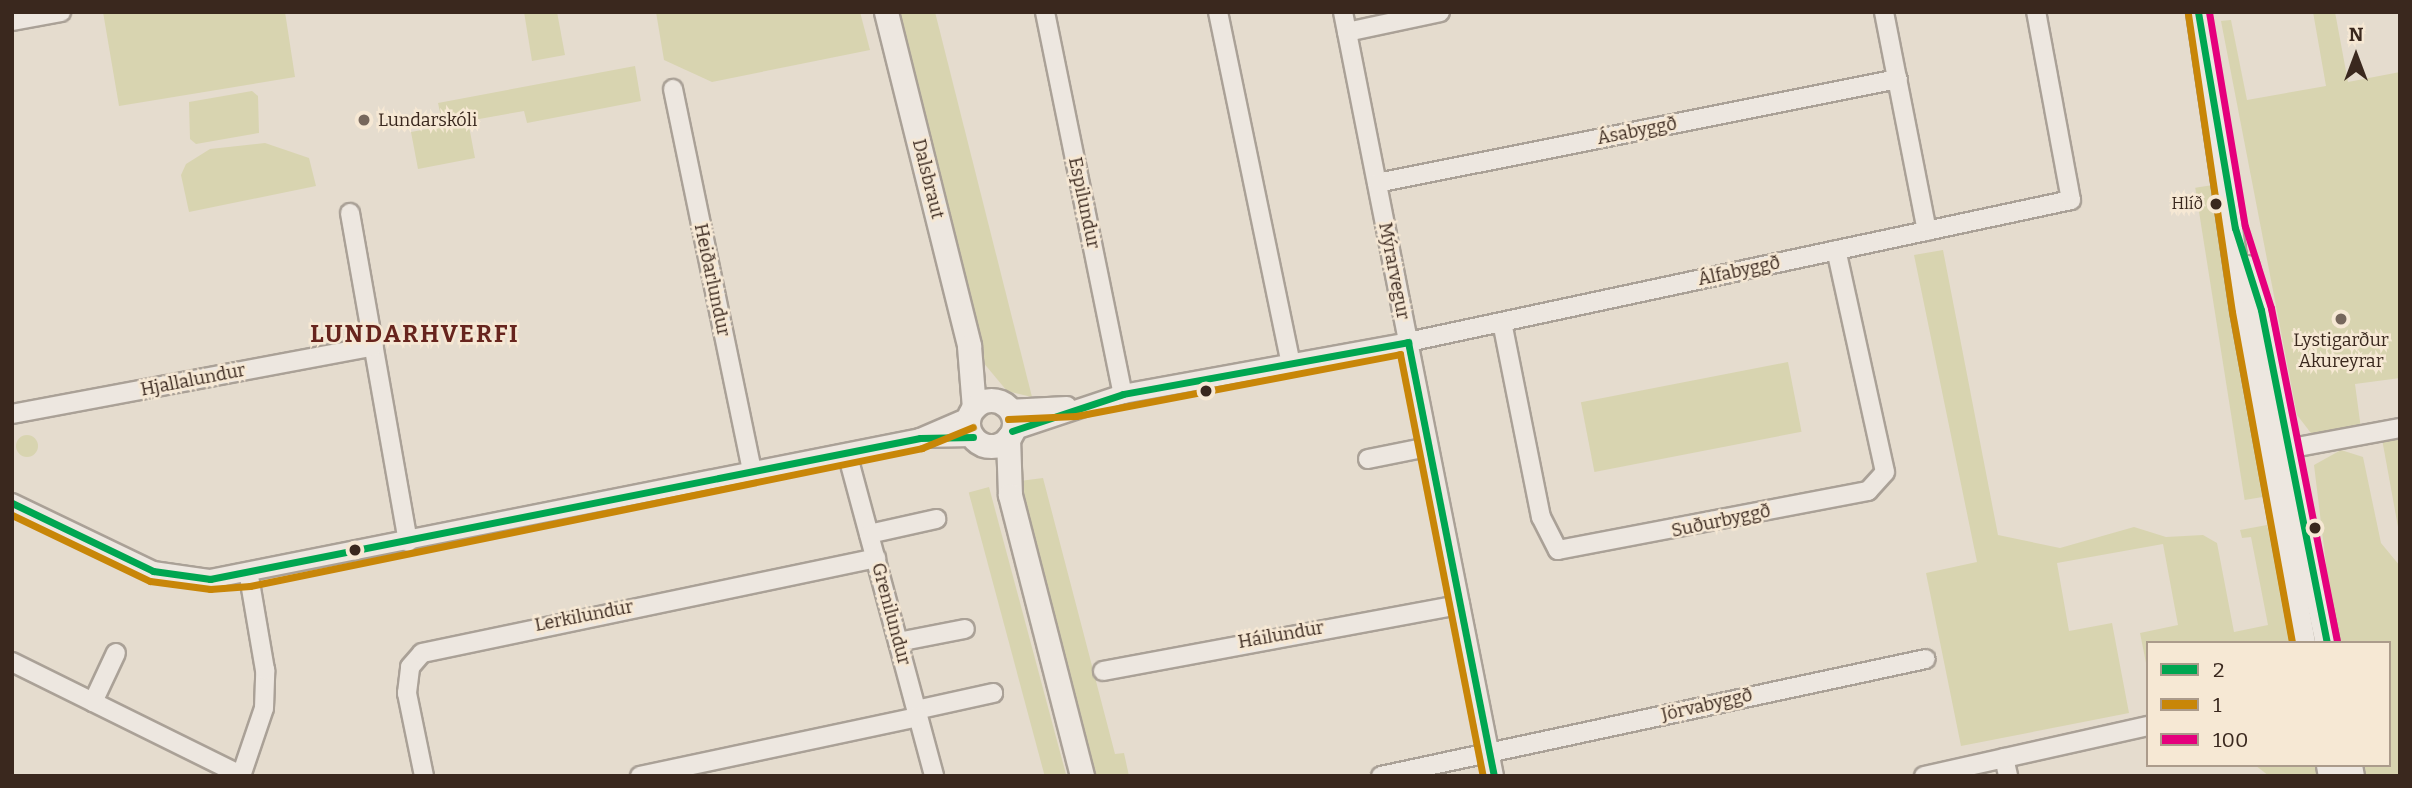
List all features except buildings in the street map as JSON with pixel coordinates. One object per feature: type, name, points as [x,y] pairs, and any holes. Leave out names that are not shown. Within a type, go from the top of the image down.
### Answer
[{"type":"street","points":[[12,21],[61,12]]},
{"type":"street","name":"Dalsbraut","points":[[886,12],[969,346],[975,427],[1010,495]]},
{"type":"street","name":"Espilundur","points":[[1045,12],[1122,394]]},
{"type":"street","points":[[1218,12],[1291,363]]},
{"type":"street","name":"Mýrarvegur","points":[[1343,12],[1494,776]]},
{"type":"street","points":[[1347,32],[1440,12]]},
{"type":"street","points":[[1884,12],[1927,231]]},
{"type":"street","name":"Álfabyggð","points":[[1008,421],[1122,394],[1408,342],[2071,200],[2036,12]]},
{"type":"street","points":[[2198,12],[2235,228],[2266,453],[2303,641]]},
{"type":"street","name":"Ásabyggð","points":[[1377,183],[1898,79]]},
{"type":"street","name":"Heiðarlundur","points":[[673,89],[752,471]]},
{"type":"street","points":[[350,213],[408,542]]},
{"type":"street","points":[[2235,228],[2261,310],[2326,641]]},
{"type":"street","name":"Suðurbyggð","points":[[1502,322],[1541,517],[1558,550],[1868,491],[1885,472],[1836,250]]},
{"type":"street","name":"Hjallalundur","points":[[12,414],[374,346]]},
{"type":"street","name":"Dalsbraut","points":[[969,346],[1008,421],[1010,495],[1082,776]]},
{"type":"street","points":[[12,503],[153,571],[209,579],[249,576],[752,471],[1008,421],[992,401],[975,427]]},
{"type":"street","points":[[2266,453],[2400,428]]},
{"type":"street","points":[[1368,459],[1428,447]]},
{"type":"street","name":"Grenilundur","points":[[847,453],[934,776]]},
{"type":"street","points":[[869,534],[936,519]]},
{"type":"street","name":"Lerkilundur","points":[[424,776],[407,693],[410,667],[422,653],[876,558]]},
{"type":"street","points":[[12,662],[241,775],[264,708],[265,670],[249,576]]},
{"type":"street","name":"Háilundur","points":[[1103,671],[1460,605]]},
{"type":"street","points":[[898,642],[965,629]]},
{"type":"street","points":[[93,702],[116,653]]},
{"type":"street","name":"Jörvabyggð","points":[[1381,776],[1490,755],[1926,659]]},
{"type":"street","points":[[640,776],[993,693]]},
{"type":"street","points":[[1924,776],[2006,767],[2146,727]]},
{"type":"shaded area","points":[[103,12],[285,12],[295,77],[119,106]]},
{"type":"shaded area","points":[[524,12],[557,12],[565,55],[532,61]]},
{"type":"shaded area","points":[[656,12],[860,12],[870,50],[712,82],[664,60]]},
{"type":"shaded area","points":[[895,12],[935,12],[1032,397],[1007,391],[982,361]]},
{"type":"shaded area","points":[[2313,12],[2335,12],[2348,82],[2400,72],[2400,378],[2355,384],[2361,429],[2314,437],[2297,415],[2221,21],[2231,20],[2247,100],[2326,86]]},
{"type":"shaded area","points":[[635,66],[641,101],[527,123],[524,111],[468,121],[475,158],[418,169],[411,132],[443,126],[438,103]]},
{"type":"shaded area","points":[[252,91],[258,96],[259,133],[196,144],[190,139],[189,102]]},
{"type":"shaded area","points":[[265,143],[309,158],[316,186],[189,212],[181,175],[186,164],[210,149]]},
{"type":"shaded area","points":[[2213,185],[2262,497],[2245,500],[2195,188]]},
{"type":"shaded area","points":[[1943,250],[1998,535],[2060,548],[2134,527],[2166,537],[2203,535],[2217,543],[2234,632],[2268,625],[2251,537],[2242,538],[2240,530],[2267,525],[2296,641],[2146,641],[2146,663],[2140,633],[2178,625],[2163,544],[2057,563],[2069,631],[2112,623],[2129,713],[1961,746],[1926,573],[1977,562],[1914,255]]},
{"type":"shaded area","points":[[1788,362],[1802,432],[1594,472],[1581,402]]},
{"type":"shaded area","points":[[27,435],[35,438],[38,446],[35,454],[27,457],[19,454],[16,446],[19,438]]},
{"type":"shaded area","points":[[2400,436],[2400,538],[2382,439]]},
{"type":"shaded area","points":[[2341,450],[2363,457],[2381,543],[2400,566],[2400,776],[2361,776],[2359,767],[2391,767],[2391,641],[2335,641],[2320,565],[2326,564],[2314,465]]},
{"type":"shaded area","points":[[1043,478],[1115,754],[1124,753],[1129,776],[1090,776],[1012,482]]},
{"type":"shaded area","points":[[989,487],[1066,776],[1045,776],[969,492]]},
{"type":"shaded area","points":[[2258,767],[2323,767],[2325,776],[2269,776]]},
{"type":"transit line","name":"2","points":[[2198,12],[2235,228],[2261,310],[2327,641]]},
{"type":"transit line","name":"100","points":[[2209,12],[2245,226],[2271,308],[2337,641]]},
{"type":"transit line","name":"1","points":[[2188,14],[2232,312],[2292,641]]},
{"type":"transit line","name":"2","points":[[1012,431],[1123,394],[1408,342],[1494,776]]},
{"type":"transit line","name":"1","points":[[1008,419],[1076,416],[1400,354],[1483,776]]},
{"type":"transit line","name":"1","points":[[12,515],[150,581],[210,589],[250,586],[922,448],[973,427]]},
{"type":"transit line","name":"2","points":[[12,503],[153,571],[210,579],[920,438],[973,437]]},
{"type":"place","name":"Lundarskóli","points":[[364,120]]},
{"type":"place","name":"Hlíð","points":[[2216,204]]},
{"type":"place","name":"Lystigarður Akureyrar","points":[[2341,319]]},
{"type":"district","name":"LUNDARHVERFI","points":[[415,335]]}]
